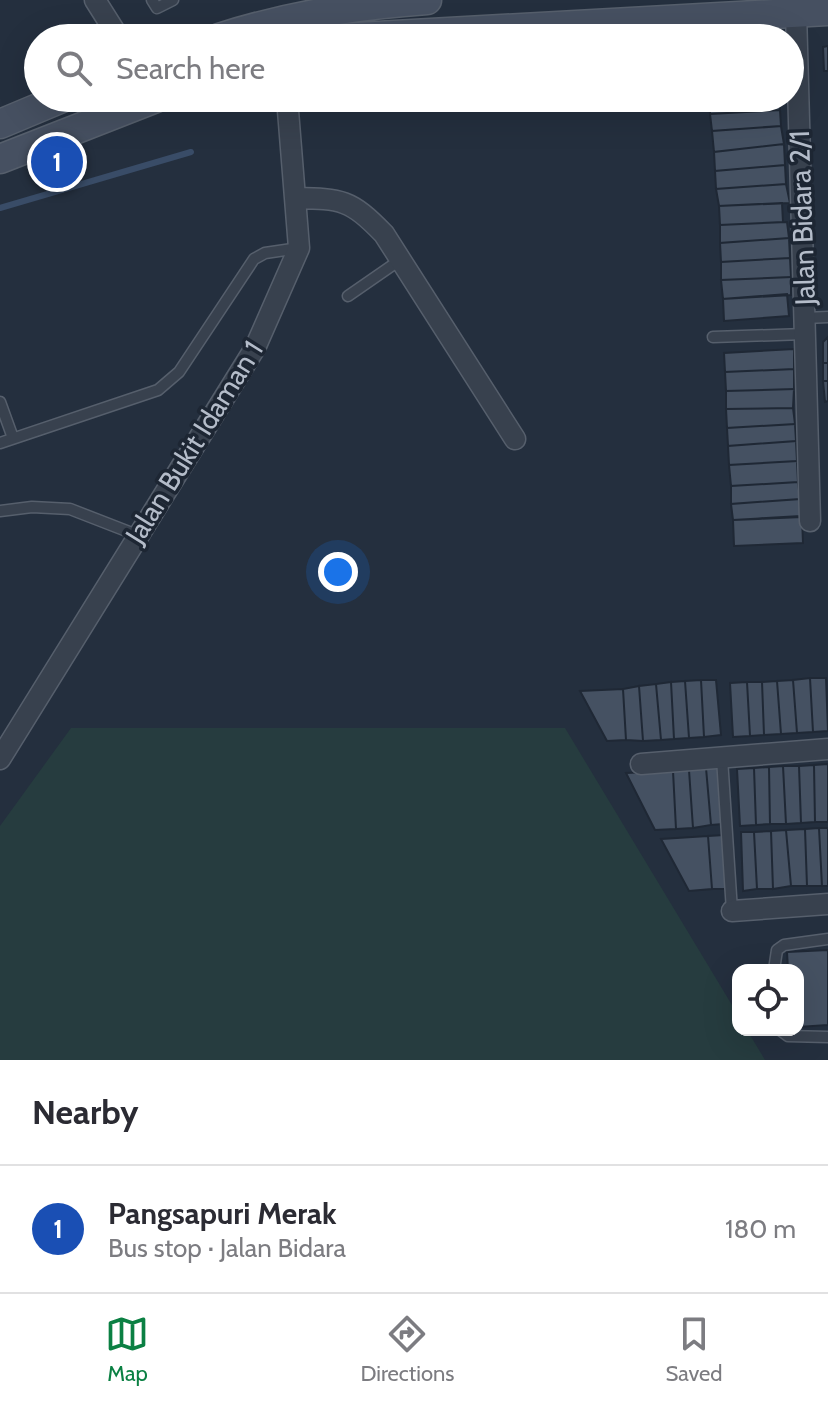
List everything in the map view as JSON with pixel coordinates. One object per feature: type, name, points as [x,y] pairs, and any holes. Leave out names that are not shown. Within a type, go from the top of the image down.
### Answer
[{"type":"main road","points":[[265,24],[375,2],[427,0]]},
{"type":"main road","points":[[586,24],[828,11]]},
{"type":"main road","points":[[0,124],[29,112]]},
{"type":"main road","points":[[0,159],[120,112]]},
{"type":"street","points":[[95,0],[110,24]]},
{"type":"street","name":"Jalan Bidara 2/1","points":[[796,12],[796,24]]},
{"type":"street","name":"Jalan Bukit Idaman 1","points":[[0,759],[255,348],[299,248],[288,112]]},
{"type":"street","name":"Jalan Bidara 2/1","points":[[799,112],[810,521]]},
{"type":"street","points":[[295,198],[337,199],[361,210],[384,234],[515,439]]},
{"type":"street","points":[[641,764],[828,749]]},
{"type":"street","points":[[732,911],[828,904]]},
{"type":"lane","points":[[152,0],[157,8],[173,0]]},
{"type":"lane","points":[[0,443],[158,390],[179,372],[254,259],[265,253],[299,248]]},
{"type":"lane","points":[[348,296],[400,260]]},
{"type":"lane","points":[[713,337],[805,326],[828,317]]},
{"type":"lane","points":[[0,402],[13,438]]},
{"type":"lane","points":[[0,511],[32,507],[70,509],[137,535]]},
{"type":"lane","points":[[722,758],[732,911]]},
{"type":"lane","points":[[775,964],[777,950],[784,945],[828,939]]},
{"type":"lane","points":[[788,1036],[828,1037]]},
{"type":"green space","points":[[71,728],[565,728],[732,1005],[732,1036],[751,1036],[765,1060],[0,1060],[0,826]]},
{"type":"building","points":[[828,46],[828,71],[824,71],[823,47]]},
{"type":"building","points":[[780,112],[781,126],[712,131],[710,114]]},
{"type":"building","points":[[781,126],[784,144],[714,152],[712,131]]},
{"type":"building","points":[[784,144],[785,165],[715,171],[714,152]]},
{"type":"building","points":[[785,165],[786,184],[716,189],[715,171]]},
{"type":"building","points":[[786,184],[790,203],[719,206],[716,189]]},
{"type":"building","points":[[782,203],[783,222],[720,225],[719,206]]},
{"type":"building","points":[[787,222],[789,238],[720,243],[720,225]]},
{"type":"building","points":[[789,238],[790,258],[721,262],[720,243]]},
{"type":"building","points":[[790,258],[791,277],[721,280],[721,262]]},
{"type":"building","points":[[791,277],[791,295],[723,299],[721,280]]},
{"type":"building","points":[[787,294],[789,316],[724,321],[723,299]]},
{"type":"building","points":[[828,337],[828,363],[823,363],[823,342]]},
{"type":"building","points":[[794,349],[794,369],[725,372],[724,353]]},
{"type":"building","points":[[823,363],[828,363],[828,381],[823,381]]},
{"type":"building","points":[[794,369],[794,389],[726,391],[725,372]]},
{"type":"building","points":[[823,381],[828,381],[828,401],[825,402]]},
{"type":"building","points":[[794,389],[793,408],[726,409],[726,391]]},
{"type":"building","points":[[793,408],[795,424],[727,428],[726,409]]},
{"type":"building","points":[[795,424],[796,441],[728,446],[727,428]]},
{"type":"building","points":[[796,441],[797,461],[729,465],[728,446]]},
{"type":"building","points":[[797,461],[798,482],[731,486],[729,465]]},
{"type":"building","points":[[798,482],[800,499],[731,504],[731,486]]},
{"type":"building","points":[[800,499],[801,516],[733,520],[731,504]]},
{"type":"building","points":[[802,517],[803,543],[734,546],[733,520]]},
{"type":"building","points":[[810,678],[826,678],[828,731],[813,732]]},
{"type":"building","points":[[810,678],[813,732],[797,733],[793,680]]},
{"type":"building","points":[[701,680],[716,680],[721,735],[704,737]]},
{"type":"building","points":[[701,680],[704,737],[689,738],[685,681]]},
{"type":"building","points":[[793,680],[797,733],[781,734],[777,681]]},
{"type":"building","points":[[685,681],[689,738],[674,739],[671,682]]},
{"type":"building","points":[[777,681],[781,734],[764,735],[762,682]]},
{"type":"building","points":[[671,682],[674,739],[661,740],[656,684]]},
{"type":"building","points":[[747,682],[762,682],[764,735],[750,736]]},
{"type":"building","points":[[747,682],[750,736],[733,737],[730,683]]},
{"type":"building","points":[[656,684],[661,740],[643,741],[639,686]]},
{"type":"building","points":[[639,686],[643,741],[626,740],[623,689]]},
{"type":"building","points":[[623,689],[626,740],[607,741],[580,691]]},
{"type":"building","points":[[828,764],[828,822],[815,822],[814,765]]},
{"type":"building","points":[[814,765],[815,822],[801,823],[799,766]]},
{"type":"building","points":[[783,766],[799,766],[801,823],[786,824]]},
{"type":"building","points":[[783,766],[786,824],[770,824],[769,767]]},
{"type":"building","points":[[718,767],[723,824],[711,825],[706,768]]},
{"type":"building","points":[[769,767],[770,824],[756,825],[754,768]]},
{"type":"building","points":[[706,768],[711,825],[693,828],[689,770]]},
{"type":"building","points":[[754,768],[756,825],[740,826],[737,769]]},
{"type":"building","points":[[689,770],[693,828],[676,829],[673,771]]},
{"type":"building","points":[[673,771],[676,829],[655,830],[626,773]]},
{"type":"building","points":[[819,828],[822,886],[807,886],[805,829]]},
{"type":"building","points":[[819,828],[828,828],[828,886],[822,886]]},
{"type":"building","points":[[805,829],[807,886],[791,886],[786,830]]},
{"type":"building","points":[[786,830],[791,886],[773,889],[771,831]]},
{"type":"building","points":[[771,831],[773,889],[757,889],[754,832]]},
{"type":"building","points":[[741,832],[754,832],[757,889],[743,891]]},
{"type":"building","points":[[724,835],[727,889],[712,889],[708,836]]},
{"type":"building","points":[[708,836],[712,889],[689,891],[661,839]]},
{"type":"building","points":[[828,950],[828,1025],[804,1027],[804,964],[788,964],[787,952]]},
{"type":"waterway","points":[[0,208],[191,152]]},
{"type":"place","name":"Pangsapuri Merak","points":[[57,162]]}]
